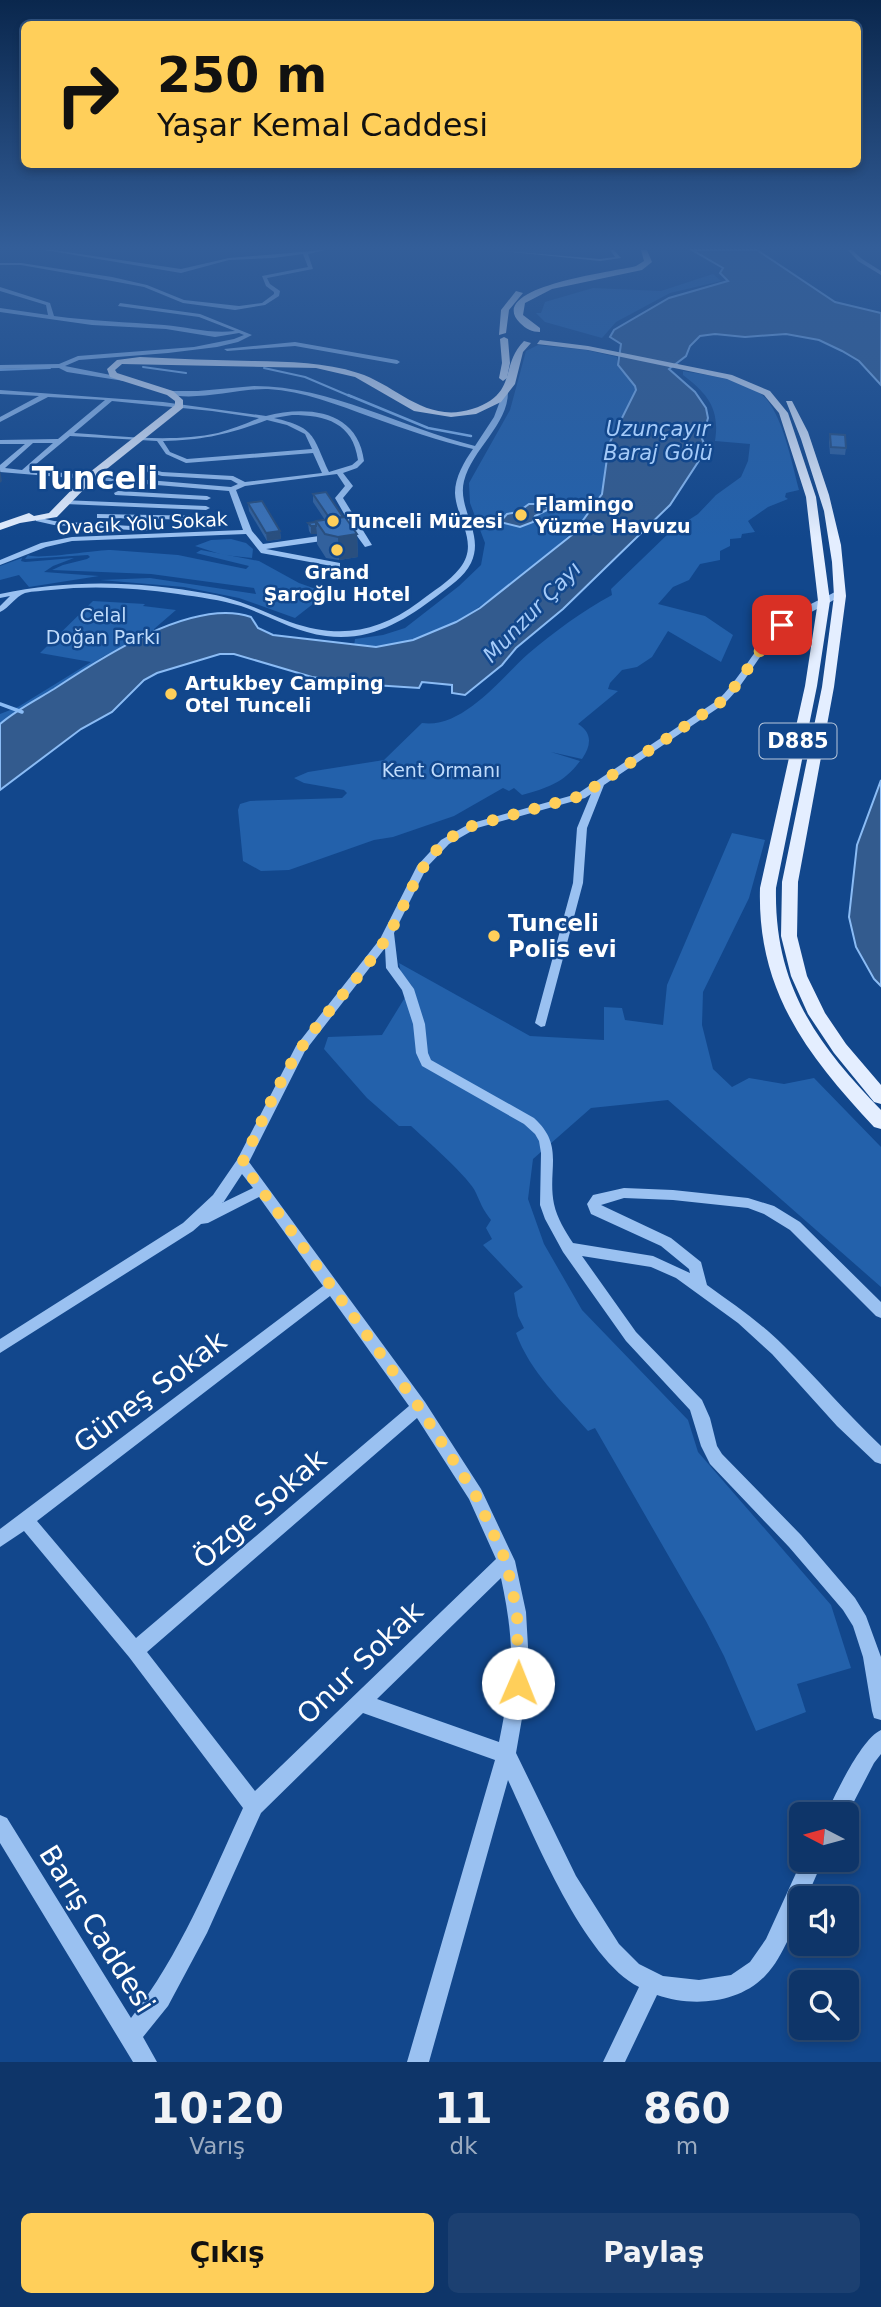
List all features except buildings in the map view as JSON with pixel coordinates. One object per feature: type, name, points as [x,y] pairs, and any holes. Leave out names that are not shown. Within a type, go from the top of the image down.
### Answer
[{"type":"main road","points":[[399,400],[436,409],[458,409],[477,404],[491,394],[504,377],[503,346]]},
{"type":"main road","points":[[18,520],[53,515],[89,478],[140,440],[179,400],[170,393],[113,374],[111,369],[130,360],[316,365],[352,373],[426,412],[451,414],[483,409],[506,393],[514,378],[519,351],[524,346]]},
{"type":"main road","name":"D885","points":[[593,346],[715,372],[770,387],[791,406],[827,497],[837,555],[840,614],[786,896],[786,915],[793,957],[818,1017],[834,1042],[881,1097]]},
{"type":"main road","points":[[135,381],[125,373],[125,369],[137,363],[162,361]]},
{"type":"main road","name":"D885","points":[[715,372],[760,389],[774,399],[783,413],[811,497],[824,601],[811,686],[770,874],[765,910],[767,934],[778,974],[803,1026],[844,1081],[881,1122]]},
{"type":"main road","points":[[1,526],[42,509],[76,477],[174,406]]},
{"type":"street","points":[[189,349],[205,346]]},
{"type":"street","points":[[0,368],[60,366],[78,358],[248,346]]},
{"type":"street","points":[[308,346],[397,362]]},
{"type":"street","points":[[60,366],[67,370],[135,381]]},
{"type":"street","points":[[170,393],[206,395],[252,387],[284,390],[369,411],[436,438],[483,441]]},
{"type":"street","points":[[0,392],[174,406],[268,418],[304,428],[326,474]]},
{"type":"street","points":[[0,596],[21,591],[93,585],[156,589],[237,603],[292,624],[324,632],[355,633],[380,629],[413,611],[468,564],[473,549],[458,495],[461,477],[503,410],[506,393]]},
{"type":"street","points":[[0,420],[46,395]]},
{"type":"street","points":[[23,472],[109,400]]},
{"type":"street","points":[[0,469],[232,489],[244,484],[340,473],[358,467],[361,461],[356,440],[344,425],[320,415],[268,418],[225,434],[140,440],[68,435]]},
{"type":"street","points":[[159,439],[168,453],[186,461],[316,451]]},
{"type":"street","points":[[0,442],[61,441]]},
{"type":"street","points":[[0,469],[31,442]]},
{"type":"street","points":[[143,465],[154,473],[233,478],[244,484]]},
{"type":"street","points":[[340,473],[349,486],[339,498],[368,545]]},
{"type":"street","points":[[92,526],[128,481]]},
{"type":"street","points":[[207,487],[207,529]]},
{"type":"street","points":[[232,489],[247,529],[261,547],[276,555],[337,565]]},
{"type":"street","points":[[118,493],[207,498]]},
{"type":"street","points":[[65,502],[104,510],[206,514]]},
{"type":"street","points":[[104,510],[206,514]]},
{"type":"street","points":[[39,519],[52,523],[92,526],[247,529]]},
{"type":"street","name":"Ovacık Yolu Sokak","points":[[0,563],[44,545],[72,539],[247,529]]},
{"type":"street","points":[[261,547],[359,533]]},
{"type":"street","points":[[0,610],[21,591]]},
{"type":"street","points":[[188,1227],[218,1199],[242,1163],[300,1049],[374,956],[389,933],[422,866],[433,852],[458,832],[500,817],[566,801],[599,786],[721,702],[735,688],[776,631],[840,593]]},
{"type":"street","points":[[541,1023],[578,883],[582,828],[599,786]]},
{"type":"street","points":[[389,933],[392,968],[408,989],[419,1024],[422,1053],[426,1063],[529,1121],[546,1137],[545,1200],[552,1221],[627,1332],[694,1402],[704,1422],[710,1452],[814,1562],[849,1604],[860,1622],[872,1657],[881,1711]]},
{"type":"street","points":[[242,1163],[419,1407],[475,1494],[506,1561],[517,1612],[520,1664],[506,1754],[418,2062]]},
{"type":"street","points":[[0,1347],[188,1227],[262,1190]]},
{"type":"street","points":[[699,1287],[696,1266],[666,1242],[596,1210],[594,1204],[598,1199],[624,1193],[673,1195],[748,1203],[769,1210],[795,1226],[881,1312]]},
{"type":"street","points":[[568,1248],[653,1262],[668,1267],[699,1287],[777,1349],[843,1422],[881,1457]]},
{"type":"street","name":"Güneş Sokak","points":[[0,1539],[332,1287]]},
{"type":"street","name":"Özge Sokak","points":[[135,1651],[419,1407]]},
{"type":"street","points":[[25,1519],[135,1651],[254,1806],[200,1926],[160,1998],[130,2037]]},
{"type":"street","name":"Onur Sokak","points":[[254,1806],[506,1561]]},
{"type":"street","points":[[360,1702],[506,1754],[559,1870],[583,1909],[613,1955],[652,1983],[684,1991],[712,1991],[738,1982],[757,1969],[772,1946],[807,1872]]},
{"type":"street","points":[[843,1802],[867,1756],[881,1739]]},
{"type":"street","name":"Barış Caddesi","points":[[0,1825],[146,2062]]},
{"type":"street","points":[[614,2062],[652,1983]]},
{"type":"green space","points":[[536,346],[550,346],[617,357],[618,365],[636,386],[611,439],[603,486],[597,501],[584,520],[568,536],[513,582],[451,624],[406,641],[381,646],[354,646],[355,639],[383,635],[405,628],[459,586],[481,565],[485,543],[470,503],[469,483],[510,410],[526,351]]},
{"type":"green space","name":"Kent Ormanı","points":[[683,371],[734,381],[761,394],[775,412],[799,490],[786,493],[785,497],[788,499],[768,507],[748,521],[755,532],[730,539],[730,546],[720,551],[720,560],[700,564],[689,580],[673,587],[658,604],[705,616],[733,635],[721,662],[668,631],[652,657],[637,667],[622,670],[608,689],[618,691],[578,724],[586,731],[589,740],[582,759],[551,752],[580,761],[568,775],[554,784],[522,795],[514,788],[509,791],[503,788],[454,816],[289,870],[261,871],[243,861],[238,810],[240,804],[250,801],[342,798],[347,793],[344,790],[304,783],[294,778],[308,772],[384,760],[422,723],[437,723],[466,710],[548,638],[612,595],[611,589],[670,532],[698,514],[716,495],[741,477],[748,461],[750,444],[715,441],[714,411],[699,389],[683,375]]},
{"type":"green space","points":[[231,539],[246,543],[253,549],[252,558],[223,555],[195,546],[211,540]]},
{"type":"green space","points":[[111,550],[178,555],[246,569],[249,566],[196,553],[201,550],[259,561],[299,583],[327,593],[295,618],[239,598],[184,587],[100,580],[150,578],[256,594],[254,588],[151,574],[52,570],[87,559],[90,557],[88,555],[25,559],[28,555]]},
{"type":"green space","points":[[22,558],[21,561],[25,562],[74,558],[44,572],[99,576],[29,587],[19,575],[0,580],[0,566]]},
{"type":"green space","name":"Celal Doğan Parkı","points":[[93,601],[145,604],[143,606],[176,610],[154,629],[155,631],[104,656],[0,724],[0,714],[18,707],[91,662],[40,653]]},
{"type":"green space","points":[[732,833],[765,840],[749,898],[703,992],[702,1025],[713,1069],[732,1087],[749,1078],[784,1084],[814,1078],[881,1147],[881,1287],[668,1100],[591,1108],[533,1159],[528,1199],[544,1244],[582,1310],[688,1420],[698,1452],[831,1605],[851,1668],[797,1684],[806,1712],[756,1731],[706,1621],[595,1428],[588,1431],[547,1385],[522,1347],[516,1333],[524,1328],[518,1316],[514,1293],[523,1287],[483,1245],[492,1239],[486,1228],[491,1220],[472,1187],[447,1159],[411,1126],[399,1126],[367,1098],[324,1049],[328,1037],[382,1035],[412,986],[401,973],[399,963],[530,1036],[604,1040],[604,1007],[622,1008],[625,1020],[663,1025],[667,985]]},
{"type":"water","name":"Uzunçayır Baraj Gölü","points":[[621,346],[690,346],[686,356],[669,369],[695,392],[706,408],[708,418],[702,439],[705,445],[702,456],[670,505],[563,609],[465,695],[452,693],[452,685],[422,682],[419,688],[358,684],[312,677],[234,654],[220,654],[157,673],[144,680],[112,712],[81,729],[0,790],[0,724],[122,647],[176,623],[202,615],[228,613],[251,617],[258,628],[273,635],[376,647],[413,640],[456,622],[480,608],[573,534],[602,494],[609,444],[636,390],[618,365]]},
{"type":"water","name":"Uzunçayır Baraj Gölü","points":[[832,346],[881,346],[881,385],[859,361]]},
{"type":"water","name":"Flamingo Yüzme Havuzu","points":[[529,504],[542,504],[549,509],[535,516],[533,522],[520,527],[500,522],[507,514],[518,512]]},
{"type":"water","points":[[881,780],[881,986],[874,979],[856,947],[849,917],[857,845]]},
{"type":"waterway","points":[[143,367],[186,373]]},
{"type":"waterway","points":[[0,370],[50,368]]},
{"type":"waterway","points":[[264,368],[305,377],[352,397]]},
{"type":"waterway","points":[[348,395],[428,428],[471,436]]},
{"type":"waterway","points":[[0,704],[22,712]]},
{"type":"place","name":"Flamingo Yüzme Havuzu","points":[[521,515]]},
{"type":"place","name":"Tunceli Müzesi","points":[[333,521]]},
{"type":"place","name":"Grand Şaroğlu Hotel","points":[[337,550]]},
{"type":"place","name":"Artukbey Camping Otel Tunceli","points":[[171,694]]},
{"type":"place","name":"Tunceli Polis evi","points":[[494,936]]},
{"type":"district","name":"Tunceli","points":[[95,478]]},
{"type":"route","points":[[518,1683],[520,1664],[517,1612],[506,1561],[475,1494],[419,1407],[242,1163],[287,1070],[300,1049],[385,940],[422,866],[433,852],[458,832],[472,826],[566,801],[599,786],[721,702],[735,688],[782,625]]},
{"type":"water label","name":"Munzur Çayı","points":[[532,612]]}]
